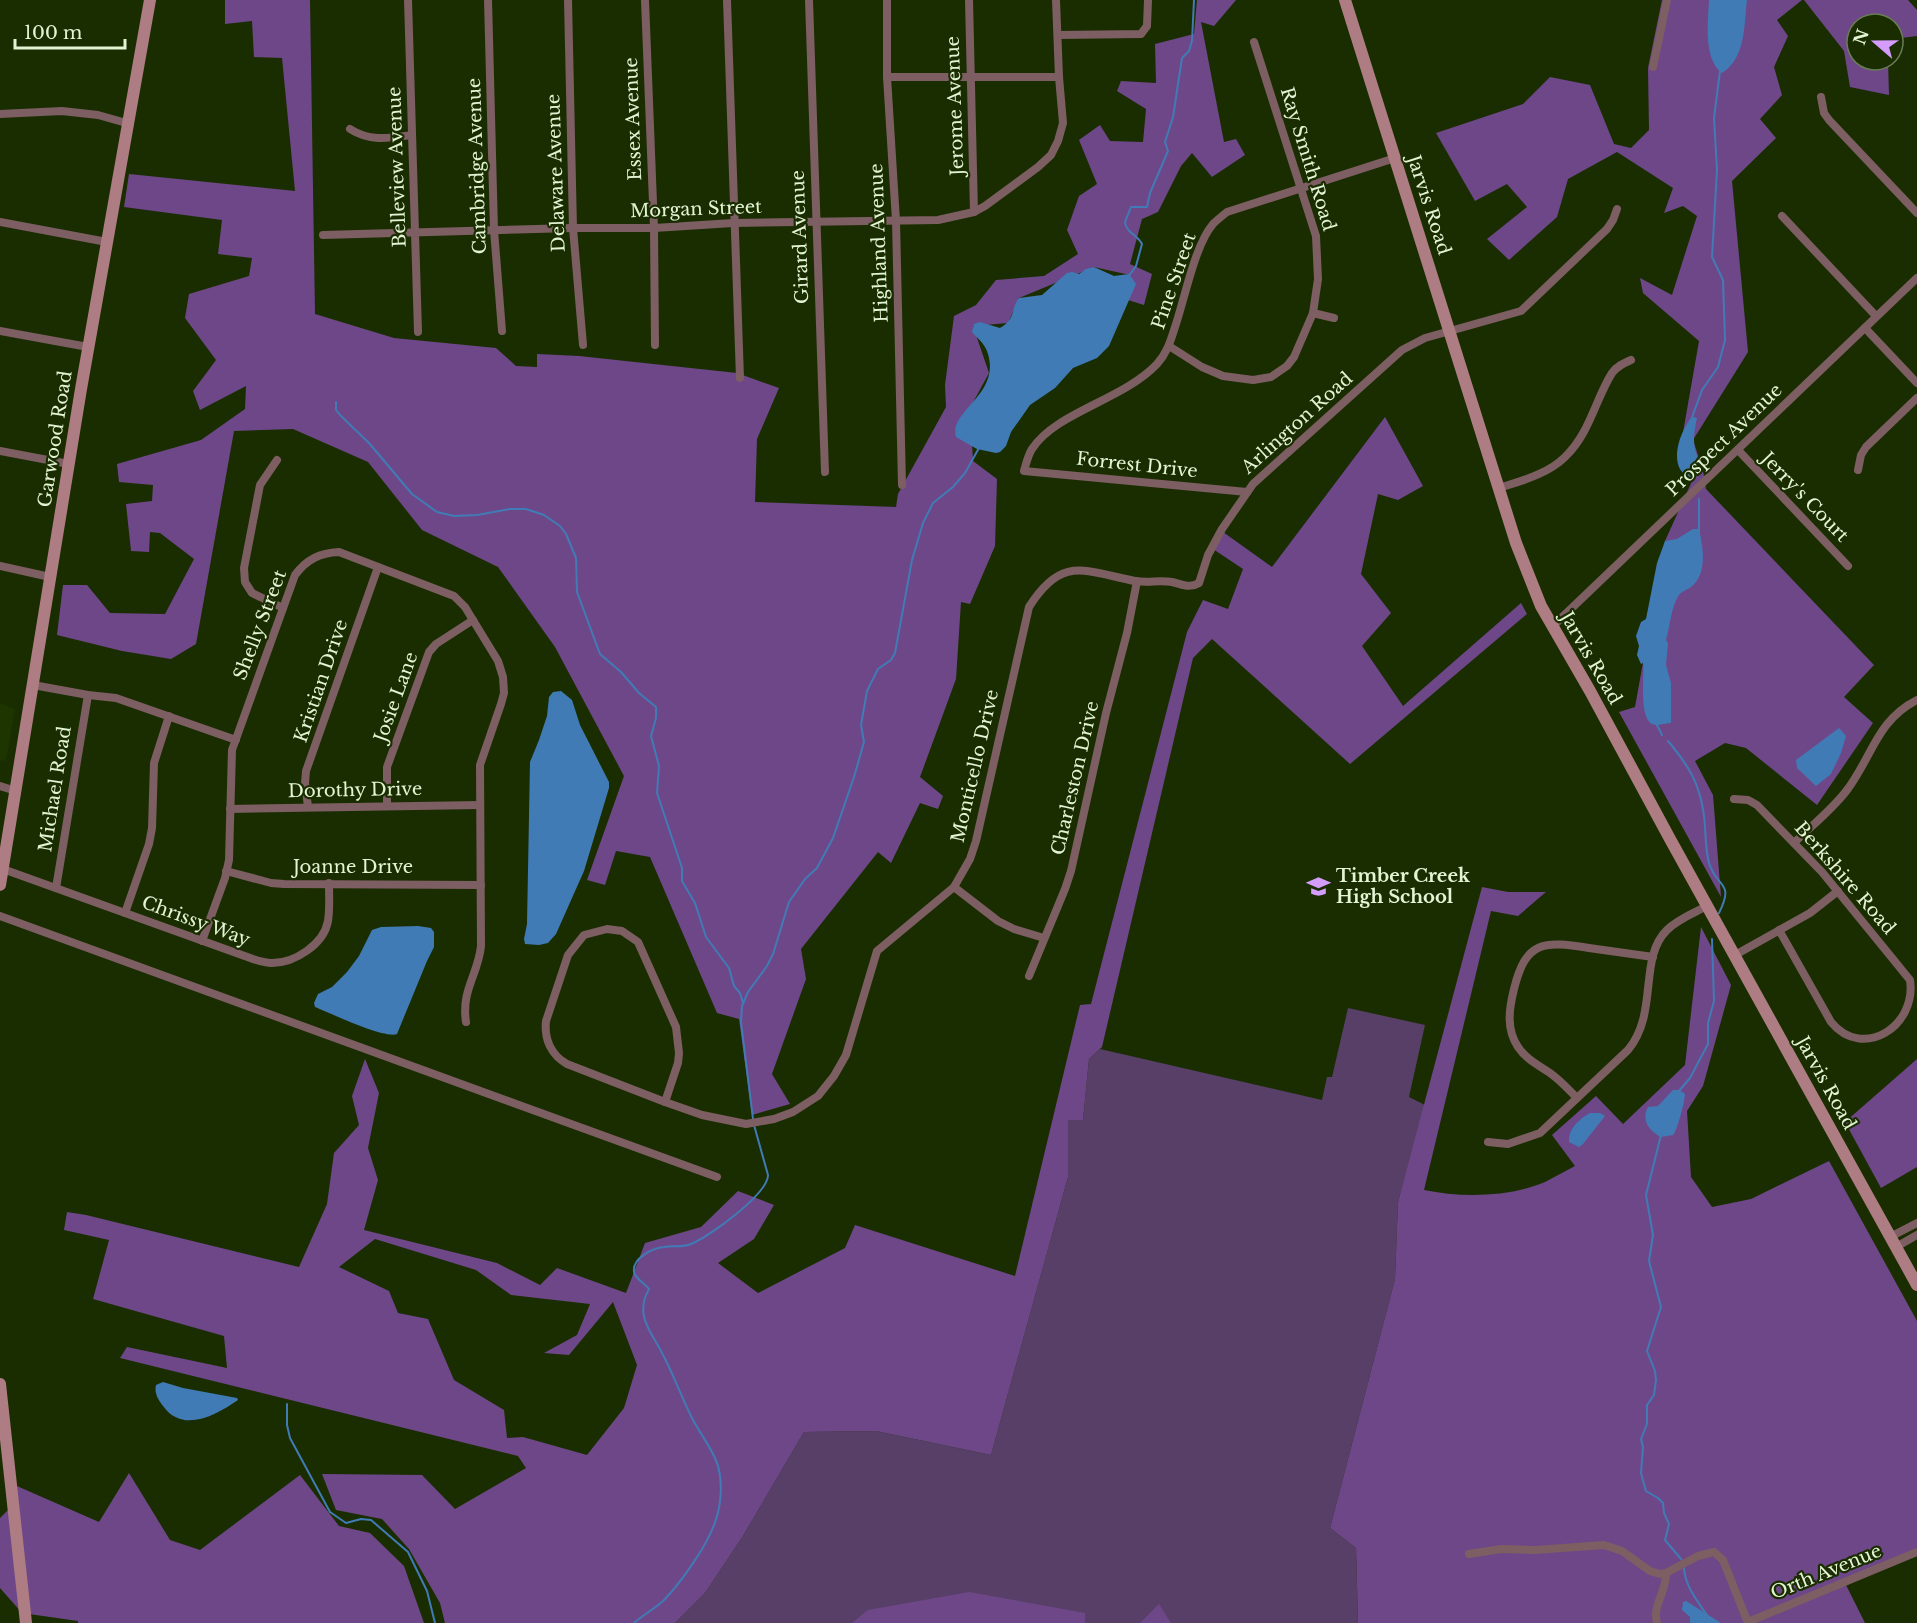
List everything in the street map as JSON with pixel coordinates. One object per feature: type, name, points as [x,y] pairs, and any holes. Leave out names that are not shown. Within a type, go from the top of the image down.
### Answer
[{"type":"street","name":"Garwood Road","points":[[0,885],[88,347],[130,124],[150,0]]},
{"type":"street","name":"Belleview Avenue","points":[[408,0],[418,332]]},
{"type":"street","name":"Cambridge Avenue","points":[[488,0],[494,230],[502,331]]},
{"type":"street","name":"Delaware Avenue","points":[[568,0],[573,228],[583,345]]},
{"type":"street","name":"Essex Avenue","points":[[645,0],[654,228],[655,345]]},
{"type":"street","points":[[727,0],[740,378]]},
{"type":"street","name":"Girard Avenue","points":[[809,0],[825,472]]},
{"type":"street","name":"Highland Avenue","points":[[887,0],[887,77],[896,220],[902,485]]},
{"type":"street","name":"Jerome Avenue","points":[[969,0],[974,212]]},
{"type":"street","points":[[887,77],[1059,77],[1056,0]]},
{"type":"street","points":[[1058,35],[1141,34],[1147,26],[1148,0]]},
{"type":"street","name":"Jarvis Road","points":[[1345,0],[1529,578],[1552,626],[1917,1285]]},
{"type":"street","points":[[1653,67],[1667,0]]},
{"type":"street","name":"Ray Smith Road","points":[[1169,346],[1202,368],[1223,376],[1253,380],[1271,377],[1287,366],[1294,357],[1313,313],[1318,279],[1316,236],[1254,42]]},
{"type":"street","name":"Morgan Street","points":[[323,235],[654,228],[733,223],[938,220],[974,212],[985,206],[1038,167],[1050,154],[1058,141],[1063,123],[1059,77]]},
{"type":"street","points":[[1821,97],[1824,112],[1829,120],[1917,213]]},
{"type":"street","points":[[0,114],[62,111],[98,115],[130,124]]},
{"type":"street","points":[[350,129],[371,138],[412,135]]},
{"type":"street","name":"Pine Street","points":[[1024,471],[1030,451],[1054,427],[1121,392],[1155,366],[1167,352],[1197,258],[1213,224],[1227,212],[1395,158]]},
{"type":"street","name":"Arlington Road","points":[[1137,582],[1172,582],[1191,586],[1199,583],[1208,555],[1252,484],[1402,350],[1425,338],[1521,311],[1607,229],[1617,209]]},
{"type":"street","points":[[1782,216],[1876,316]]},
{"type":"street","points":[[0,222],[107,242]]},
{"type":"street","name":"Prospect Avenue","points":[[1552,626],[1917,278]]},
{"type":"street","points":[[1313,313],[1334,318]]},
{"type":"street","points":[[1865,328],[1917,383]]},
{"type":"street","points":[[0,331],[88,347]]},
{"type":"street","points":[[1499,488],[1529,478],[1565,458],[1589,424],[1613,371],[1621,364],[1631,360]]},
{"type":"street","points":[[1857,471],[1861,455],[1866,447],[1917,398]]},
{"type":"street","name":"Jerry's Court","points":[[1738,450],[1848,566]]},
{"type":"street","points":[[0,451],[69,464]]},
{"type":"street","points":[[277,460],[260,485],[244,568],[245,582],[252,593],[283,608]]},
{"type":"street","name":"Forrest Drive","points":[[1024,471],[1247,492]]},
{"type":"street","name":"Shelly Street","points":[[202,941],[229,860],[232,750],[295,575],[301,566],[318,556],[339,552],[454,596],[465,607],[498,661],[503,677],[504,693],[480,765],[481,946],[480,957],[466,995],[466,1022]]},
{"type":"street","points":[[0,566],[50,577]]},
{"type":"street","name":"Kristian Drive","points":[[308,807],[306,771],[378,567]]},
{"type":"street","name":"Monticello Drive","points":[[665,1101],[678,1063],[676,1027],[648,961],[638,942],[622,931],[606,929],[584,935],[568,955],[546,1021],[545,1031],[556,1058],[567,1064],[702,1115],[746,1124],[774,1119],[793,1112],[818,1095],[834,1076],[846,1055],[877,951],[954,886],[970,859],[1029,607],[1051,578],[1069,572],[1086,570],[1137,582]]},
{"type":"street","name":"Charleston Drive","points":[[1029,976],[1071,871],[1137,582]]},
{"type":"street","name":"Josie Lane","points":[[387,806],[387,766],[429,652],[436,644],[473,620]]},
{"type":"street","points":[[33,685],[116,698],[236,740]]},
{"type":"street","name":"Michael Road","points":[[56,888],[88,695]]},
{"type":"street","points":[[1794,843],[1842,796],[1856,777],[1878,734],[1889,720],[1917,700]]},
{"type":"street","points":[[124,913],[149,844],[152,828],[154,763],[169,716]]},
{"type":"street","points":[[0,786],[15,791]]},
{"type":"street","name":"Berkshire Road","points":[[1734,799],[1755,803],[1838,891],[1912,985],[1913,1000],[1910,1012],[1886,1034],[1875,1039],[1848,1036],[1835,1027],[1779,930]]},
{"type":"street","name":"Dorothy Drive","points":[[230,809],[480,805]]},
{"type":"street","name":"Chrissy Way","points":[[2,868],[202,941],[271,963],[288,961],[316,943],[325,931],[328,920],[329,883]]},
{"type":"street","name":"Joanne Drive","points":[[226,871],[271,883],[481,885]]},
{"type":"street","points":[[954,886],[998,921],[1014,929],[1044,938]]},
{"type":"street","points":[[1735,955],[1815,910],[1838,891]]},
{"type":"street","points":[[1488,1142],[1508,1144],[1535,1135],[1550,1124],[1628,1050],[1637,1038],[1644,1019],[1653,957],[1659,940],[1666,930],[1677,922],[1707,906]]},
{"type":"street","points":[[0,916],[717,1177]]},
{"type":"street","points":[[1577,1098],[1557,1078],[1525,1056],[1514,1040],[1509,1008],[1520,967],[1527,956],[1537,949],[1555,944],[1653,957]]},
{"type":"street","points":[[1893,1242],[1917,1223]]},
{"type":"street","points":[[1893,1242],[1917,1235]]},
{"type":"street","points":[[0,1384],[26,1623]]},
{"type":"street","points":[[1469,1554],[1501,1549],[1535,1550],[1596,1544],[1617,1549],[1652,1572],[1666,1573],[1706,1553],[1714,1552],[1720,1556],[1748,1622]]},
{"type":"street","name":"Orth Avenue","points":[[1748,1622],[1917,1552]]},
{"type":"street","points":[[1657,1623],[1655,1610],[1665,1589],[1666,1573]]},
{"type":"shaded area","points":[[225,0],[310,0],[315,314],[394,338],[496,348],[516,366],[537,367],[537,354],[579,356],[737,373],[779,388],[757,439],[755,502],[896,507],[898,494],[946,407],[945,385],[954,316],[976,305],[996,280],[1044,276],[1078,254],[1067,230],[1079,196],[1097,184],[1079,140],[1100,125],[1110,141],[1143,142],[1146,109],[1117,91],[1121,81],[1156,83],[1155,44],[1194,34],[1197,0],[1236,0],[1214,26],[1201,22],[1224,142],[1236,139],[1245,155],[1212,177],[1192,153],[1181,166],[1158,212],[1142,219],[1130,264],[1152,274],[1144,305],[1128,300],[1130,275],[1094,267],[1019,298],[1008,323],[973,326],[989,373],[970,408],[973,461],[997,479],[995,546],[970,604],[961,602],[956,679],[920,777],[943,796],[938,809],[920,803],[891,863],[878,852],[801,949],[806,979],[772,1074],[790,1104],[752,1115],[739,1019],[717,1013],[650,857],[616,851],[605,885],[587,880],[624,776],[555,647],[498,567],[422,530],[368,462],[293,429],[234,431],[196,644],[171,659],[122,651],[57,635],[63,585],[87,585],[110,613],[165,614],[194,559],[160,533],[150,532],[149,552],[131,551],[126,504],[152,501],[153,485],[119,482],[117,464],[201,440],[245,409],[246,386],[200,410],[193,391],[216,360],[185,318],[189,294],[249,276],[252,258],[218,254],[222,220],[124,207],[129,174],[295,191],[282,58],[254,57],[252,21],[225,24]]},
{"type":"shaded area","points":[[1662,0],[1802,0],[1777,20],[1788,36],[1774,67],[1782,95],[1760,119],[1776,138],[1732,181],[1748,352],[1693,440],[1703,470],[1706,489],[1874,665],[1844,697],[1873,723],[1817,805],[1746,748],[1725,743],[1695,761],[1713,795],[1721,897],[1619,712],[1635,707],[1665,541],[1693,479],[1681,444],[1699,341],[1643,293],[1640,278],[1672,295],[1697,216],[1683,206],[1664,213],[1673,188],[1617,152],[1568,179],[1557,217],[1509,260],[1487,239],[1527,207],[1507,184],[1475,201],[1436,133],[1523,104],[1550,77],[1590,85],[1614,144],[1631,148],[1649,130],[1648,68]]},
{"type":"shaded area","points":[[1804,0],[1908,0],[1917,10],[1917,36],[1905,38],[1905,12],[1845,12],[1845,57],[1844,51]]},
{"type":"shaded area","points":[[1848,72],[1888,72],[1889,95],[1850,87]]},
{"type":"shaded area","points":[[1385,417],[1423,486],[1398,500],[1378,494],[1361,574],[1391,613],[1362,646],[1403,706],[1521,603],[1527,614],[1350,764],[1212,639],[1193,658],[1102,1047],[1089,1059],[1083,1120],[1068,1120],[1068,1177],[991,1455],[876,1431],[804,1432],[743,1536],[705,1593],[675,1623],[445,1623],[440,1603],[409,1549],[382,1519],[336,1510],[322,1474],[422,1475],[455,1509],[526,1468],[518,1456],[120,1358],[127,1347],[227,1368],[224,1336],[93,1299],[109,1240],[64,1230],[67,1212],[299,1267],[327,1204],[334,1153],[359,1125],[352,1096],[365,1059],[379,1093],[368,1148],[378,1180],[364,1230],[497,1263],[540,1285],[557,1268],[626,1293],[645,1243],[701,1227],[738,1191],[774,1205],[754,1239],[718,1263],[758,1293],[845,1248],[855,1225],[1015,1276],[1080,1005],[1091,1004],[1187,632],[1203,600],[1228,609],[1243,569],[1213,549],[1223,532],[1272,567]],"holes":[[[375,1239],[476,1270],[511,1295],[590,1304],[577,1335],[544,1353],[569,1355],[613,1302],[637,1365],[624,1408],[587,1455],[523,1437],[507,1438],[504,1410],[454,1380],[428,1319],[398,1313],[389,1291],[339,1267]]]},
{"type":"shaded area","points":[[0,703],[15,709],[6,761],[0,760]]},
{"type":"shaded area","points":[[1482,887],[1508,892],[1546,892],[1518,916],[1491,911],[1424,1190],[1470,1195],[1517,1191],[1545,1182],[1575,1166],[1552,1135],[1596,1096],[1623,1124],[1685,1065],[1701,927],[1731,985],[1703,1086],[1687,1111],[1691,1177],[1712,1207],[1751,1199],[1829,1161],[1917,1321],[1917,1552],[1845,1583],[1865,1623],[1358,1623],[1356,1548],[1330,1528],[1395,1279],[1398,1202]]},
{"type":"shaded area","points":[[1348,1008],[1425,1025],[1409,1097],[1425,1105],[1398,1202],[1395,1279],[1330,1528],[1356,1548],[1358,1623],[675,1623],[705,1593],[743,1536],[804,1432],[876,1431],[991,1455],[1068,1177],[1068,1120],[1083,1120],[1089,1059],[1100,1049],[1322,1100],[1327,1077],[1332,1077]]},
{"type":"shaded area","points":[[1917,1059],[1917,1167],[1881,1188],[1845,1122]]},
{"type":"shaded area","points":[[129,1473],[170,1540],[200,1550],[300,1475],[339,1526],[370,1533],[404,1566],[424,1623],[78,1623],[78,1621],[22,1613],[0,1588],[0,1518],[11,1507],[10,1483],[99,1522]]},
{"type":"shaded area","points":[[969,1592],[1085,1613],[1085,1623],[852,1623],[868,1610]]},
{"type":"shaded area","points":[[1159,1604],[1171,1623],[1140,1623]]},
{"type":"water","points":[[1709,0],[1747,0],[1740,50],[1730,67],[1722,73],[1716,67],[1709,49]]},
{"type":"water","points":[[1094,267],[1114,276],[1129,274],[1136,284],[1109,346],[1097,358],[1073,368],[1055,388],[1030,405],[1011,432],[1006,446],[1000,452],[977,449],[956,437],[956,427],[960,418],[988,379],[990,366],[987,351],[972,332],[974,324],[980,322],[1000,328],[1009,321],[1019,298],[1042,295],[1067,273],[1079,274]]},
{"type":"water","points":[[1691,418],[1697,418],[1694,444],[1703,470],[1690,480],[1680,469],[1677,456],[1681,435]]},
{"type":"water","points":[[1693,529],[1699,529],[1703,552],[1702,568],[1696,582],[1679,595],[1672,611],[1666,640],[1668,643],[1666,665],[1671,683],[1671,723],[1657,725],[1651,723],[1644,709],[1643,663],[1641,664],[1637,655],[1639,646],[1636,636],[1641,622],[1646,619],[1657,563],[1665,541],[1677,539]]},
{"type":"water","points":[[561,691],[572,700],[580,725],[609,782],[609,788],[584,871],[556,934],[548,943],[525,944],[530,762],[547,716],[549,697],[553,692]]},
{"type":"water","points":[[1839,728],[1846,736],[1841,753],[1831,774],[1816,786],[1797,768],[1796,760]]},
{"type":"water","points":[[381,927],[431,928],[434,932],[434,947],[397,1034],[381,1033],[315,1007],[314,1003],[318,994],[332,987],[347,972],[359,956],[372,930]]},
{"type":"water","points":[[1673,1090],[1679,1090],[1685,1094],[1682,1109],[1673,1135],[1661,1137],[1647,1125],[1646,1112],[1648,1107],[1658,1106]]},
{"type":"water","points":[[1590,1113],[1600,1113],[1605,1116],[1579,1147],[1569,1142],[1570,1133],[1575,1125]]},
{"type":"water","points":[[163,1382],[238,1400],[210,1416],[190,1420],[180,1419],[163,1406],[157,1396],[156,1385]]},
{"type":"water","points":[[1686,1601],[1721,1623],[1690,1623],[1690,1617],[1682,1610],[1683,1602]]},
{"type":"waterway","points":[[1128,277],[1136,266],[1142,244],[1128,229],[1125,222],[1131,207],[1147,207],[1150,193],[1168,151],[1165,142],[1173,117],[1182,58],[1189,51],[1192,41],[1194,0]]},
{"type":"waterway","points":[[1691,420],[1702,390],[1718,367],[1725,340],[1723,280],[1712,257],[1717,170],[1714,118],[1720,71]]},
{"type":"waterway","points":[[336,402],[336,410],[340,415],[369,443],[412,494],[437,512],[454,516],[526,509],[544,515],[560,526],[566,534],[576,558],[577,592],[600,654],[656,707],[656,718],[651,736],[659,766],[657,793],[682,868],[682,881],[695,903],[706,937],[729,968],[734,986],[740,993],[743,1003]]},
{"type":"waterway","points":[[753,1119],[741,1022],[742,1006],[748,992],[773,954],[789,902],[805,879],[817,868],[833,838],[864,742],[861,725],[867,691],[878,669],[891,660],[895,653],[912,560],[923,523],[933,503],[953,487],[965,473],[979,448]]},
{"type":"waterway","points":[[1699,499],[1699,532]]},
{"type":"waterway","points":[[1656,723],[1662,735]]},
{"type":"waterway","points":[[1668,741],[1688,767],[1700,794],[1709,863],[1725,890],[1719,913]]},
{"type":"waterway","points":[[1679,1091],[1690,1078],[1708,1044],[1708,1023],[1714,1001],[1712,939]]},
{"type":"waterway","points":[[634,1623],[670,1594],[699,1554],[716,1518],[721,1488],[716,1460],[692,1418],[645,1321],[643,1306],[649,1289],[636,1277],[634,1267],[640,1258],[654,1249],[688,1245],[699,1240],[736,1214],[758,1193],[768,1175],[754,1125]]},
{"type":"waterway","points":[[1661,1135],[1646,1195],[1653,1235],[1649,1261],[1661,1307],[1647,1351],[1656,1380],[1654,1395],[1647,1405],[1647,1424],[1641,1439],[1643,1447],[1641,1473],[1646,1491],[1663,1503],[1669,1524],[1665,1540],[1681,1559]]},
{"type":"waterway","points":[[287,1404],[287,1425],[290,1438],[330,1512],[346,1523],[361,1519],[371,1520],[408,1552],[427,1591],[435,1623]]},
{"type":"waterway","points":[[1684,1568],[1687,1583],[1712,1623]]},
{"type":"place","name":"Timber Creek High School","points":[[1318,886]]}]
